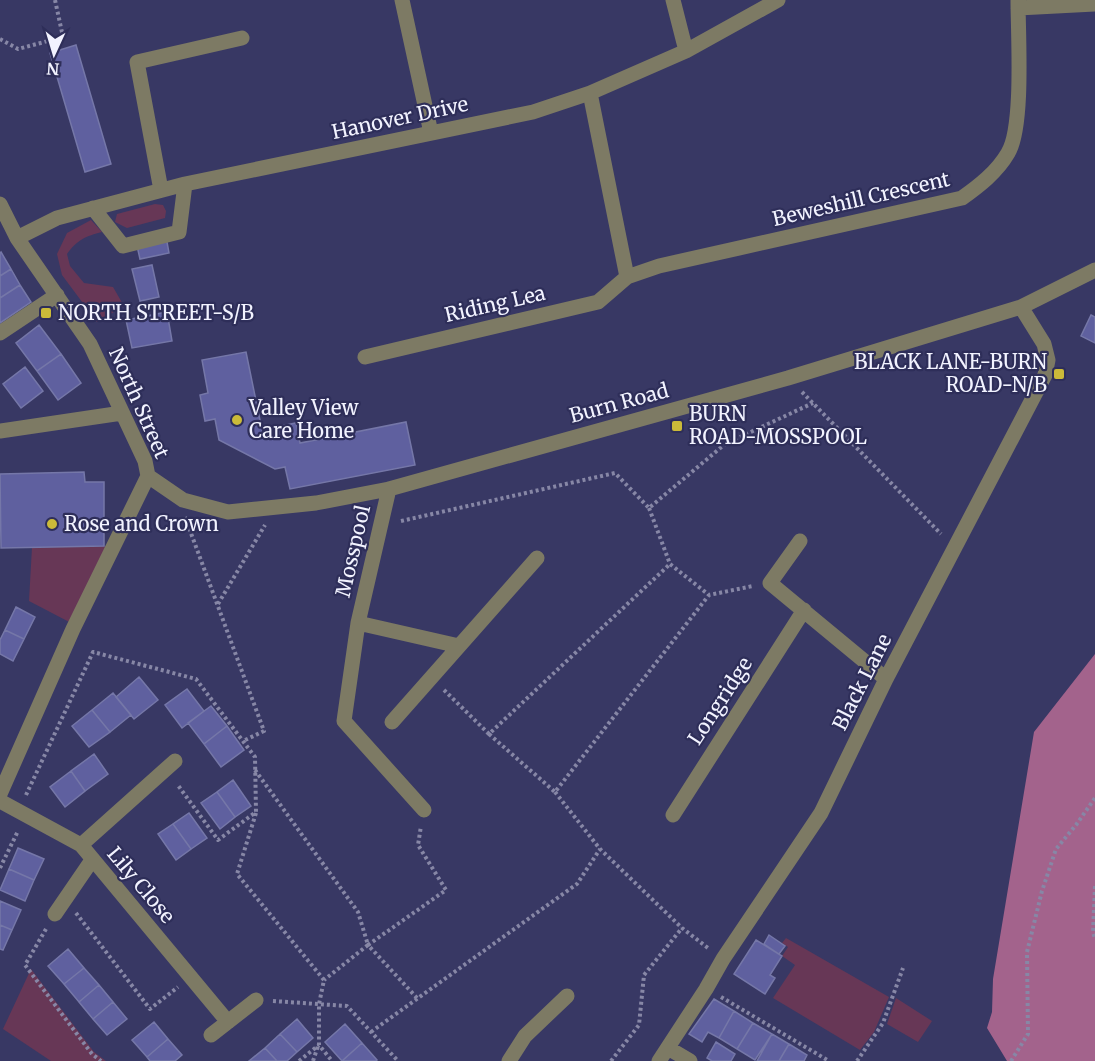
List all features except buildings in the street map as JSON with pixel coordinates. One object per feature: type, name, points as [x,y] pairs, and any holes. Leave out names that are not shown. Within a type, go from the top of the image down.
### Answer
[{"type":"street","points":[[402,0],[431,133]]},
{"type":"street","points":[[673,0],[686,51]]},
{"type":"street","name":"Hanover Drive","points":[[17,238],[57,218],[185,184],[533,112],[590,93],[686,51],[778,0]]},
{"type":"street","points":[[1018,4],[1095,4]]},
{"type":"street","name":"Beweshill Crescent","points":[[627,277],[659,266],[962,198],[984,182],[1009,152],[1017,118],[1018,4]]},
{"type":"street","points":[[161,190],[137,62],[242,39]]},
{"type":"street","points":[[590,93],[627,277]]},
{"type":"street","points":[[93,208],[123,246],[179,232],[185,184]]},
{"type":"street","name":"North Street","points":[[0,204],[17,238],[90,344],[145,461],[148,476],[73,629],[0,794]]},
{"type":"street","name":"Burn Road","points":[[148,476],[183,500],[228,512],[316,503],[389,489],[788,378],[1022,307],[1095,270]]},
{"type":"street","name":"Riding Lea","points":[[364,357],[598,302],[627,277]]},
{"type":"street","points":[[0,333],[57,295]]},
{"type":"street","name":"Black Lane","points":[[659,1061],[723,959],[821,813],[886,679],[1044,375],[1048,360],[1044,344],[1022,307]]},
{"type":"street","points":[[0,431],[122,412]]},
{"type":"street","name":"Mosspool","points":[[389,489],[358,623],[344,720],[424,810]]},
{"type":"street","points":[[800,541],[770,582],[886,679]]},
{"type":"street","points":[[392,722],[537,558]]},
{"type":"street","name":"Longridge","points":[[673,815],[804,610]]},
{"type":"street","name":"Mosspool","points":[[358,623],[459,646]]},
{"type":"street","points":[[81,845],[171,765]]},
{"type":"street","name":"Lily Close","points":[[0,801],[81,845],[228,1022]]},
{"type":"street","points":[[55,914],[92,860]]},
{"type":"street","points":[[509,1061],[525,1036],[567,996]]},
{"type":"street","points":[[211,1035],[256,1000]]},
{"type":"street","points":[[668,1048],[690,1061]]},
{"type":"path","points":[[0,39],[18,49],[63,38],[55,0]]},
{"type":"path","points":[[788,378],[955,547]]},
{"type":"path","points":[[649,508],[725,444],[813,403]]},
{"type":"path","points":[[381,525],[615,473],[649,508],[670,564],[710,595]]},
{"type":"path","points":[[183,500],[185,523],[218,604],[264,731],[243,741]]},
{"type":"path","points":[[218,604],[275,507]]},
{"type":"path","points":[[489,734],[670,564]]},
{"type":"path","points":[[555,792],[710,595],[770,582]]},
{"type":"path","points":[[0,868],[22,812],[93,652],[196,679],[255,757],[256,812],[237,874],[324,980]]},
{"type":"path","points":[[432,678],[489,734],[555,792],[600,849],[682,928],[723,959]]},
{"type":"path","points":[[171,765],[218,840],[256,812]]},
{"type":"path","points":[[255,770],[358,912],[368,945],[417,998]]},
{"type":"path","points":[[1011,1061],[1028,1034],[1027,952],[1042,891],[1056,849],[1095,798]]},
{"type":"path","points":[[313,1061],[319,1045],[319,1004],[324,980],[368,945],[446,890],[418,845],[424,810]]},
{"type":"path","points":[[371,1032],[577,884],[600,849]]},
{"type":"path","points":[[1095,886],[1093,932],[1095,939]]},
{"type":"path","points":[[65,899],[150,1009],[190,978]]},
{"type":"path","points":[[55,914],[25,965],[92,1054],[101,1061]]},
{"type":"path","points":[[610,1061],[639,1025],[644,975],[682,928]]},
{"type":"path","points":[[856,1061],[883,1023],[903,968]]},
{"type":"path","points":[[717,994],[829,1061]]},
{"type":"path","points":[[256,1000],[347,1006],[398,1061]]},
{"type":"path","points":[[299,1061],[319,1045]]},
{"type":"path","points":[[319,1045],[332,1061]]},
{"type":"shaded area","points":[[155,204],[163,205],[166,211],[165,218],[127,228],[115,222],[117,214]]},
{"type":"shaded area","points":[[91,220],[102,232],[74,245],[67,254],[70,266],[84,283],[113,287],[124,306],[97,322],[62,275],[57,254],[67,233]]},
{"type":"shaded area","points":[[104,546],[112,551],[75,625],[29,601],[32,547]]},
{"type":"shaded area","points":[[1095,654],[1095,1061],[1007,1061],[987,1028],[992,1012],[993,979],[1034,732]]},
{"type":"shaded area","points":[[786,938],[889,997],[874,1032],[860,1050],[773,998],[795,965],[782,956],[788,947],[782,943]]},
{"type":"shaded area","points":[[31,969],[94,1052],[106,1061],[51,1061],[3,1029]]},
{"type":"shaded area","points":[[896,998],[932,1021],[918,1042],[887,1024]]},
{"type":"place","name":"NORTH STREET-S/B","points":[[46,313]]},
{"type":"place","name":"BLACK LANE-BURN ROAD-N/B","points":[[1059,374]]},
{"type":"place","name":"Valley View Care Home","points":[[237,420]]},
{"type":"place","name":"BURN ROAD-MOSSPOOL","points":[[677,426]]},
{"type":"place","name":"Rose and Crown","points":[[52,524]]}]
